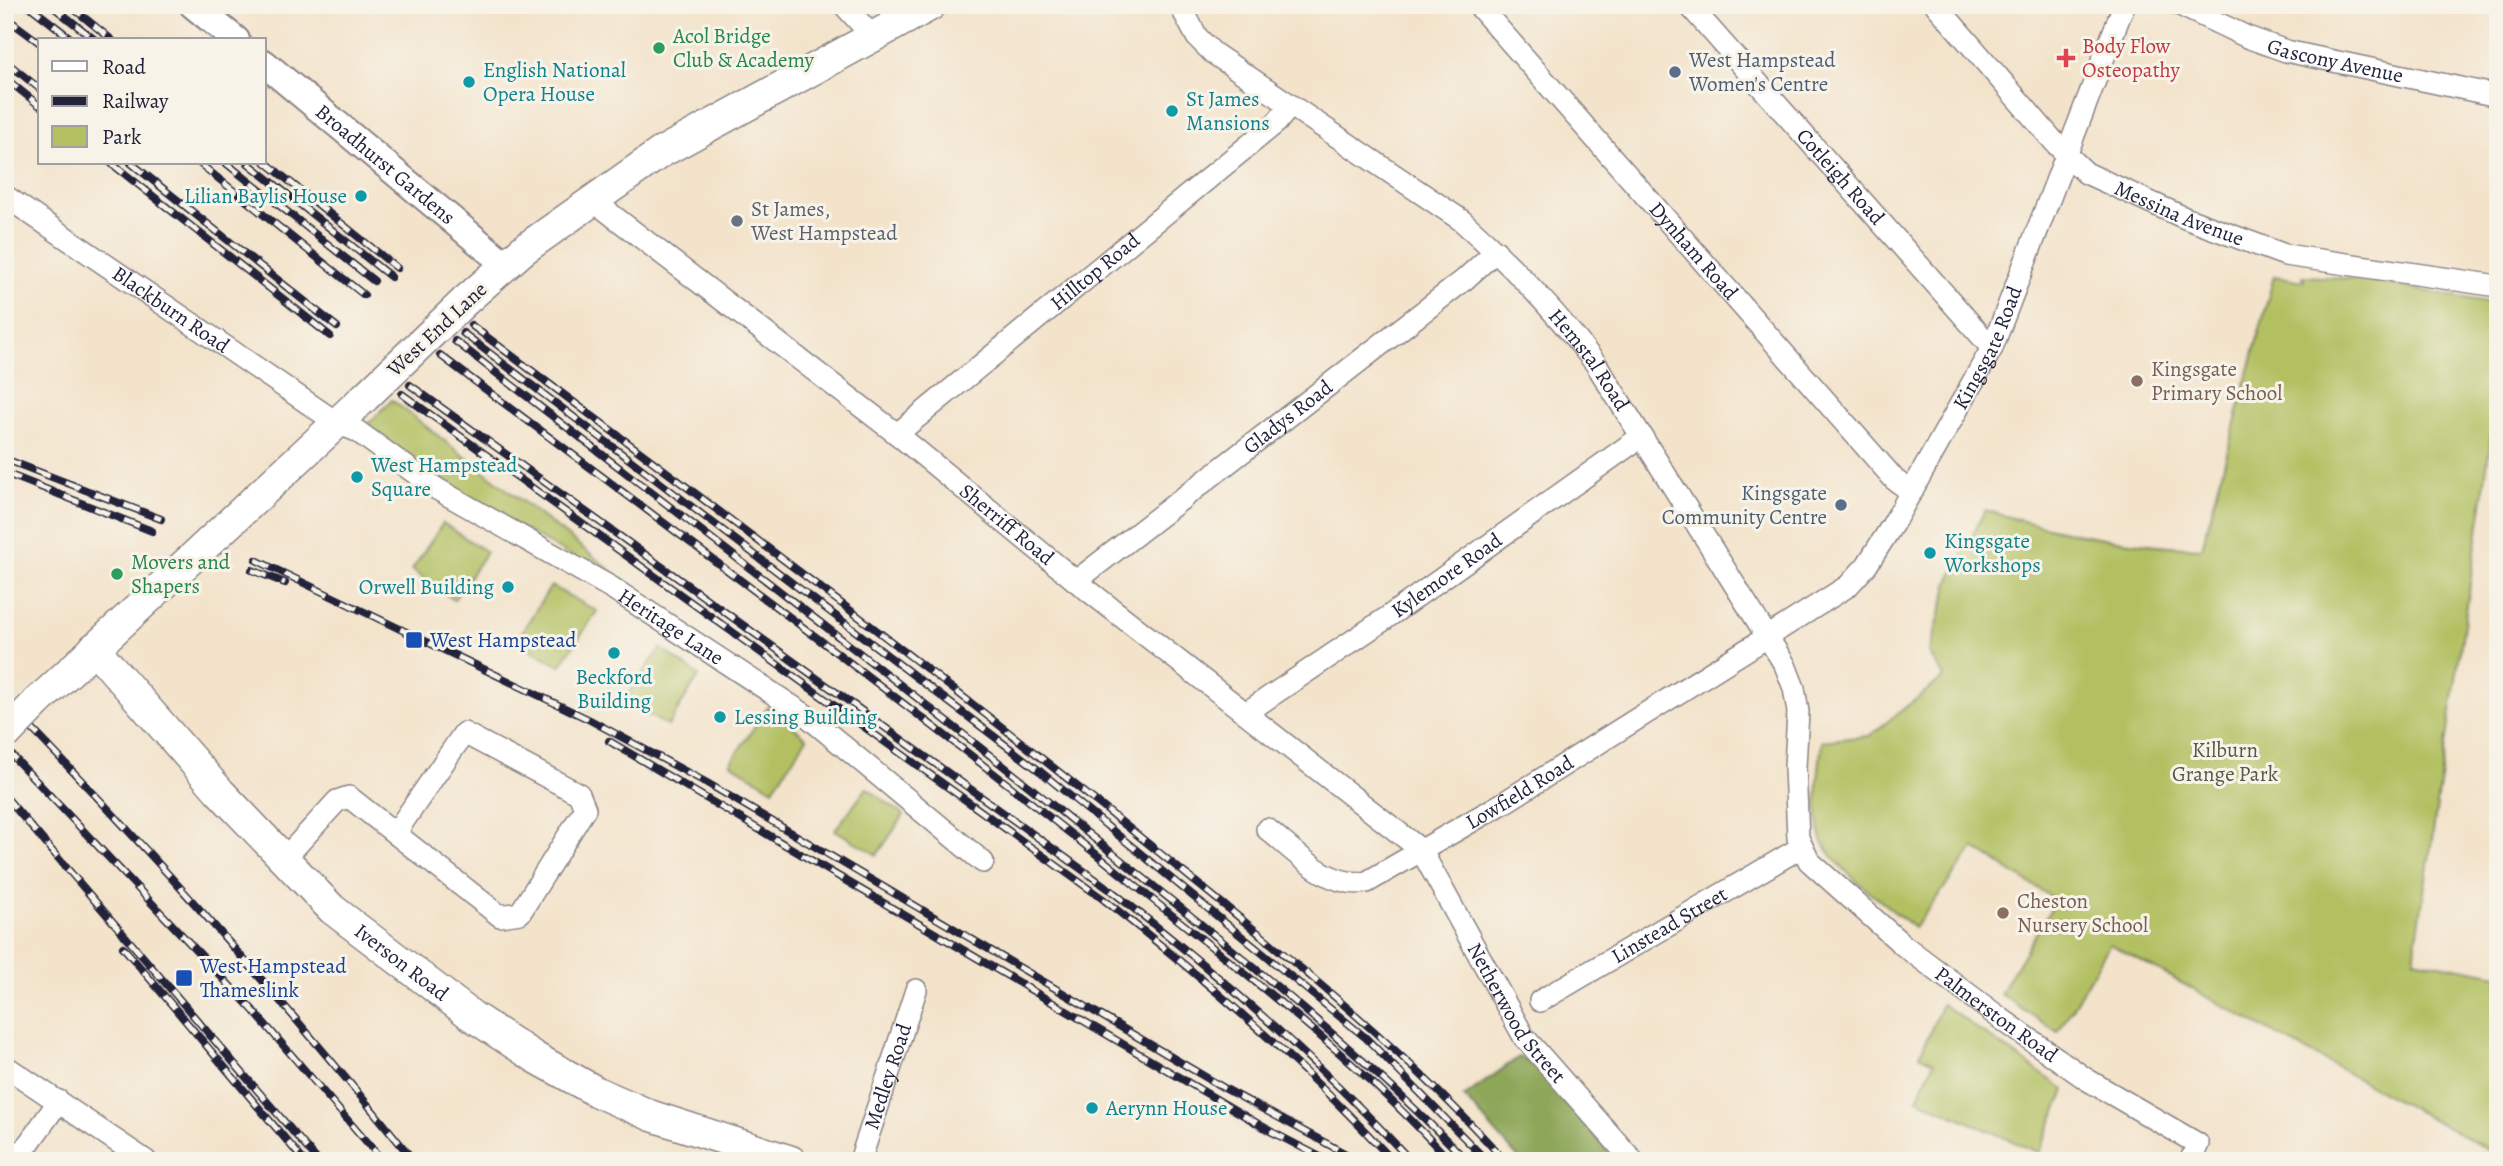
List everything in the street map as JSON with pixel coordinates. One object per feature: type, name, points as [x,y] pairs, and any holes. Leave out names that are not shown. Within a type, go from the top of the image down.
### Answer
[{"type":"main road","name":"West End Lane","points":[[5,735],[94,648],[291,469],[465,300],[506,265],[592,199],[660,153],[931,5]]},
{"type":"main road","name":"Iverson Road","points":[[94,648],[220,792],[332,909],[472,1016],[536,1058],[597,1092],[652,1116],[757,1154],[791,1161]]},
{"type":"street","points":[[193,5],[234,38]]},
{"type":"street","points":[[844,5],[872,36]]},
{"type":"street","name":"Hemstal Road","points":[[1180,5],[1197,37],[1213,53],[1461,220],[1496,251],[1574,336],[1642,436],[1770,636],[1794,688],[1798,712],[1795,767],[1800,848]]},
{"type":"street","name":"Dynham Road","points":[[1478,5],[1895,480],[1912,492]]},
{"type":"street","name":"Cotleigh Road","points":[[1689,5],[1992,348]]},
{"type":"street","name":"Messina Avenue","points":[[1936,5],[2067,156],[2096,177],[2185,218],[2273,251],[2498,286]]},
{"type":"street","name":"Kingsgate Road","points":[[1770,636],[1848,586],[1867,565],[1912,492],[1992,348],[2124,5]]},
{"type":"street","name":"Gascony Avenue","points":[[2180,5],[2247,37],[2286,51],[2498,96]]},
{"type":"street","name":"Broadhurst Gardens","points":[[266,65],[506,265]]},
{"type":"street","name":"Hilltop Road","points":[[897,434],[1277,122],[1290,106]]},
{"type":"street","name":"Blackburn Road","points":[[5,196],[337,423]]},
{"type":"street","name":"Sherriff Road","points":[[592,199],[897,434],[1076,581],[1421,850]]},
{"type":"street","name":"Gladys Road","points":[[1076,581],[1464,280],[1496,251]]},
{"type":"street","name":"Heritage Lane","points":[[337,423],[357,431],[437,489],[612,588],[807,716],[983,862]]},
{"type":"street","name":"Kylemore Road","points":[[1247,712],[1396,611],[1642,436]]},
{"type":"street","name":"Lowfield Road","points":[[1267,829],[1331,879],[1348,883],[1367,882],[1770,636]]},
{"type":"street","points":[[285,859],[337,801],[349,797],[500,916],[520,913],[585,809],[579,794],[464,733],[396,832]]},
{"type":"street","name":"Linstead Street","points":[[1540,1001],[1800,848]]},
{"type":"street","name":"Palmerston Road","points":[[1800,848],[1825,876],[1903,945],[2000,1018],[2086,1079],[2197,1144],[2190,1161]]},
{"type":"street","name":"Netherwood Street","points":[[1421,850],[1524,1037],[1633,1161]]},
{"type":"street","name":"Medley Road","points":[[860,1161],[916,990]]},
{"type":"street","points":[[5,1066],[146,1161]]},
{"type":"street","points":[[16,1161],[59,1101]]},
{"type":"green space","name":"Kilburn Grange Park","points":[[2274,276],[2304,281],[2303,276],[2358,279],[2498,304],[2498,381],[2414,959],[2498,975],[2498,1124],[2494,1153],[2110,944],[2058,1032],[2000,994],[2056,900],[1974,848],[1914,928],[1846,871],[1825,845],[1820,833],[1817,799],[1822,741],[1869,736],[1944,677],[1929,653],[1949,582],[1985,510],[2092,536],[2202,548]]},
{"type":"green space","points":[[392,400],[644,596],[466,496],[364,428]]},
{"type":"green space","points":[[443,523],[486,552],[454,600],[412,570]]},
{"type":"green space","points":[[551,586],[597,611],[560,666],[516,641]]},
{"type":"green space","points":[[661,648],[699,676],[668,726],[623,701]]},
{"type":"green space","points":[[768,707],[807,738],[773,789],[730,763]]},
{"type":"green space","points":[[867,788],[904,815],[877,855],[835,830]]},
{"type":"green space","points":[[1942,1004],[2065,1090],[2039,1153],[1917,1099],[1934,1062],[1920,1055]]},
{"type":"green space","points":[[1519,1057],[1536,1066],[1616,1161],[1521,1161],[1464,1097]]},
{"type":"railway","points":[[28,5],[70,38]]},
{"type":"railway","points":[[51,5],[92,38]]},
{"type":"railway","points":[[69,5],[110,38]]},
{"type":"railway","points":[[5,17],[38,42]]},
{"type":"railway","points":[[5,61],[38,87]]},
{"type":"railway","points":[[5,78],[38,104]]},
{"type":"railway","points":[[266,163],[397,268]]},
{"type":"railway","points":[[112,164],[330,336]]},
{"type":"railway","points":[[132,164],[337,327]]},
{"type":"railway","points":[[200,164],[364,295]]},
{"type":"railway","points":[[227,164],[374,281]]},
{"type":"railway","points":[[249,164],[391,277]]},
{"type":"railway","points":[[471,325],[730,519],[1072,782],[1336,998],[1423,1077],[1505,1161]]},
{"type":"railway","points":[[463,333],[1041,772],[1366,1038],[1487,1161]]},
{"type":"railway","points":[[455,341],[863,656],[1200,923],[1337,1038],[1467,1161]]},
{"type":"railway","points":[[440,355],[875,682],[1215,949],[1337,1050],[1450,1161]]},
{"type":"railway","points":[[410,385],[1109,889],[1266,1019],[1340,1088],[1411,1161]]},
{"type":"railway","points":[[402,394],[1103,899],[1253,1024],[1325,1091],[1393,1161]]},
{"type":"railway","points":[[5,459],[161,519]]},
{"type":"railway","points":[[5,473],[152,531]]},
{"type":"railway","points":[[256,560],[590,720],[707,783],[1224,1088],[1359,1161]]},
{"type":"railway","points":[[252,570],[285,583]]},
{"type":"railway","points":[[5,701],[215,926],[316,1042],[414,1161]]},
{"type":"railway","points":[[609,741],[1272,1132],[1328,1161]]},
{"type":"railway","points":[[5,748],[251,1008],[383,1161]]},
{"type":"railway","points":[[5,796],[318,1161]]},
{"type":"railway","points":[[123,947],[304,1161]]},
{"type":"place","name":"Acol Bridge Club & Academy","points":[[659,48]]},
{"type":"place","name":"Body Flow Osteopathy","points":[[2066,58]]},
{"type":"place","name":"West Hampstead Women's Centre","points":[[1675,72]]},
{"type":"place","name":"English National Opera House","points":[[469,82]]},
{"type":"place","name":"St James Mansions","points":[[1172,111]]},
{"type":"place","name":"Lilian Baylis House","points":[[361,196]]},
{"type":"place","name":"St James, West Hampstead","points":[[737,221]]},
{"type":"place","name":"Kingsgate Primary School","points":[[2137,381]]},
{"type":"place","name":"West Hampstead Square","points":[[357,477]]},
{"type":"place","name":"Kingsgate Community Centre","points":[[1841,505]]},
{"type":"place","name":"Kingsgate Workshops","points":[[1930,553]]},
{"type":"place","name":"Movers and Shapers","points":[[117,574]]},
{"type":"place","name":"Orwell Building","points":[[508,587]]},
{"type":"place","name":"West Hampstead","points":[[414,640]]},
{"type":"place","name":"Beckford Building","points":[[614,653]]},
{"type":"place","name":"Lessing Building","points":[[720,717]]},
{"type":"place","name":"Cheston Nursery School","points":[[2003,913]]},
{"type":"place","name":"West Hampstead Thameslink","points":[[184,978]]},
{"type":"place","name":"Aerynn House","points":[[1092,1108]]}]
